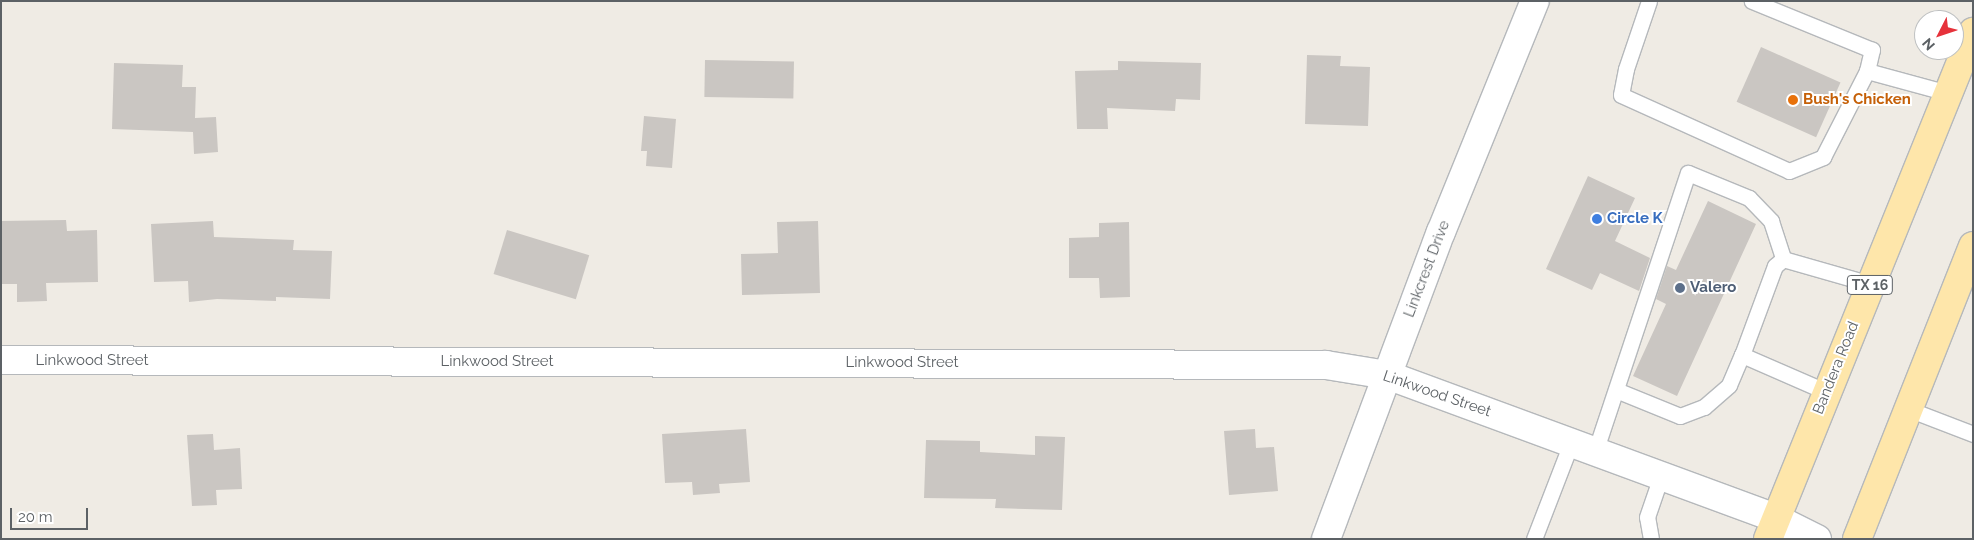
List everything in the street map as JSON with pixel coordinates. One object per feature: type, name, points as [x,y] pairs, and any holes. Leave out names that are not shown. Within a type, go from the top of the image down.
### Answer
[{"type":"main road","name":"Bandera Road","points":[[1772,528],[1973,32]]},
{"type":"main road","points":[[1857,539],[1971,254]]},
{"type":"street","name":"Linkcrest Drive","points":[[1326,539],[1441,232],[1536,1]]},
{"type":"street","name":"Linkwood Street","points":[[1,360],[1326,365],[1387,375],[1661,476],[1772,528],[1817,539]]},
{"type":"lane","points":[[1648,1],[1621,95],[1789,172],[1823,157],[1867,70],[1872,50],[1752,1]]},
{"type":"lane","points":[[1867,70],[1948,94]]},
{"type":"lane","points":[[1534,539],[1616,390],[1688,174],[1749,198],[1771,221],[1783,258]]},
{"type":"lane","points":[[1783,258],[1870,284]]},
{"type":"lane","points":[[1616,390],[1680,416],[1704,407],[1729,385],[1775,266],[1783,258]]},
{"type":"lane","points":[[1742,355],[1827,392]]},
{"type":"lane","points":[[1908,409],[1973,434]]},
{"type":"lane","points":[[1651,539],[1647,517],[1661,476]]},
{"type":"building","points":[[1761,47],[1840,82],[1816,137],[1737,102]]},
{"type":"building","points":[[1307,55],[1341,56],[1340,66],[1370,67],[1368,126],[1305,124]]},
{"type":"building","points":[[705,60],[794,62],[793,99],[704,97]]},
{"type":"building","points":[[1118,61],[1201,63],[1200,100],[1176,99],[1175,111],[1107,108],[1108,129],[1077,129],[1075,71],[1118,70]]},
{"type":"building","points":[[114,63],[183,65],[182,87],[196,87],[195,118],[216,117],[218,152],[194,154],[193,132],[112,129]]},
{"type":"building","points":[[644,116],[676,119],[672,168],[646,166],[647,151],[641,151]]},
{"type":"building","name":"Circle K","points":[[1588,176],[1635,198],[1615,241],[1650,258],[1639,291],[1600,273],[1592,290],[1546,269]]},
{"type":"building","name":"Valero","points":[[1708,201],[1756,224],[1677,396],[1633,376],[1666,304],[1656,299],[1667,266],[1676,270]]},
{"type":"building","points":[[66,220],[67,231],[97,230],[98,282],[46,283],[47,301],[17,302],[17,284],[1,284],[1,221]]},
{"type":"building","points":[[213,221],[214,237],[294,240],[293,250],[332,251],[330,299],[276,297],[276,301],[217,299],[189,302],[188,281],[154,282],[151,224]]},
{"type":"building","points":[[818,221],[820,293],[742,295],[741,254],[778,253],[777,222]]},
{"type":"building","points":[[1129,222],[1130,297],[1100,298],[1099,278],[1069,278],[1069,238],[1099,237],[1099,223]]},
{"type":"building","points":[[507,230],[589,255],[576,299],[494,274]]},
{"type":"building","points":[[746,429],[750,482],[719,484],[720,493],[693,495],[692,482],[665,483],[662,434]]},
{"type":"building","points":[[1255,429],[1256,448],[1274,447],[1278,491],[1229,495],[1224,431]]},
{"type":"building","points":[[213,434],[214,450],[240,448],[242,489],[216,490],[217,505],[192,506],[187,435]]},
{"type":"building","points":[[1035,436],[1065,437],[1062,510],[995,508],[996,499],[924,498],[926,440],[980,441],[980,452],[1035,455]]},
{"type":"place","name":"Bush's Chicken","points":[[1793,100]]},
{"type":"place","name":"Circle K","points":[[1597,219]]},
{"type":"place","name":"Valero","points":[[1680,288]]}]
